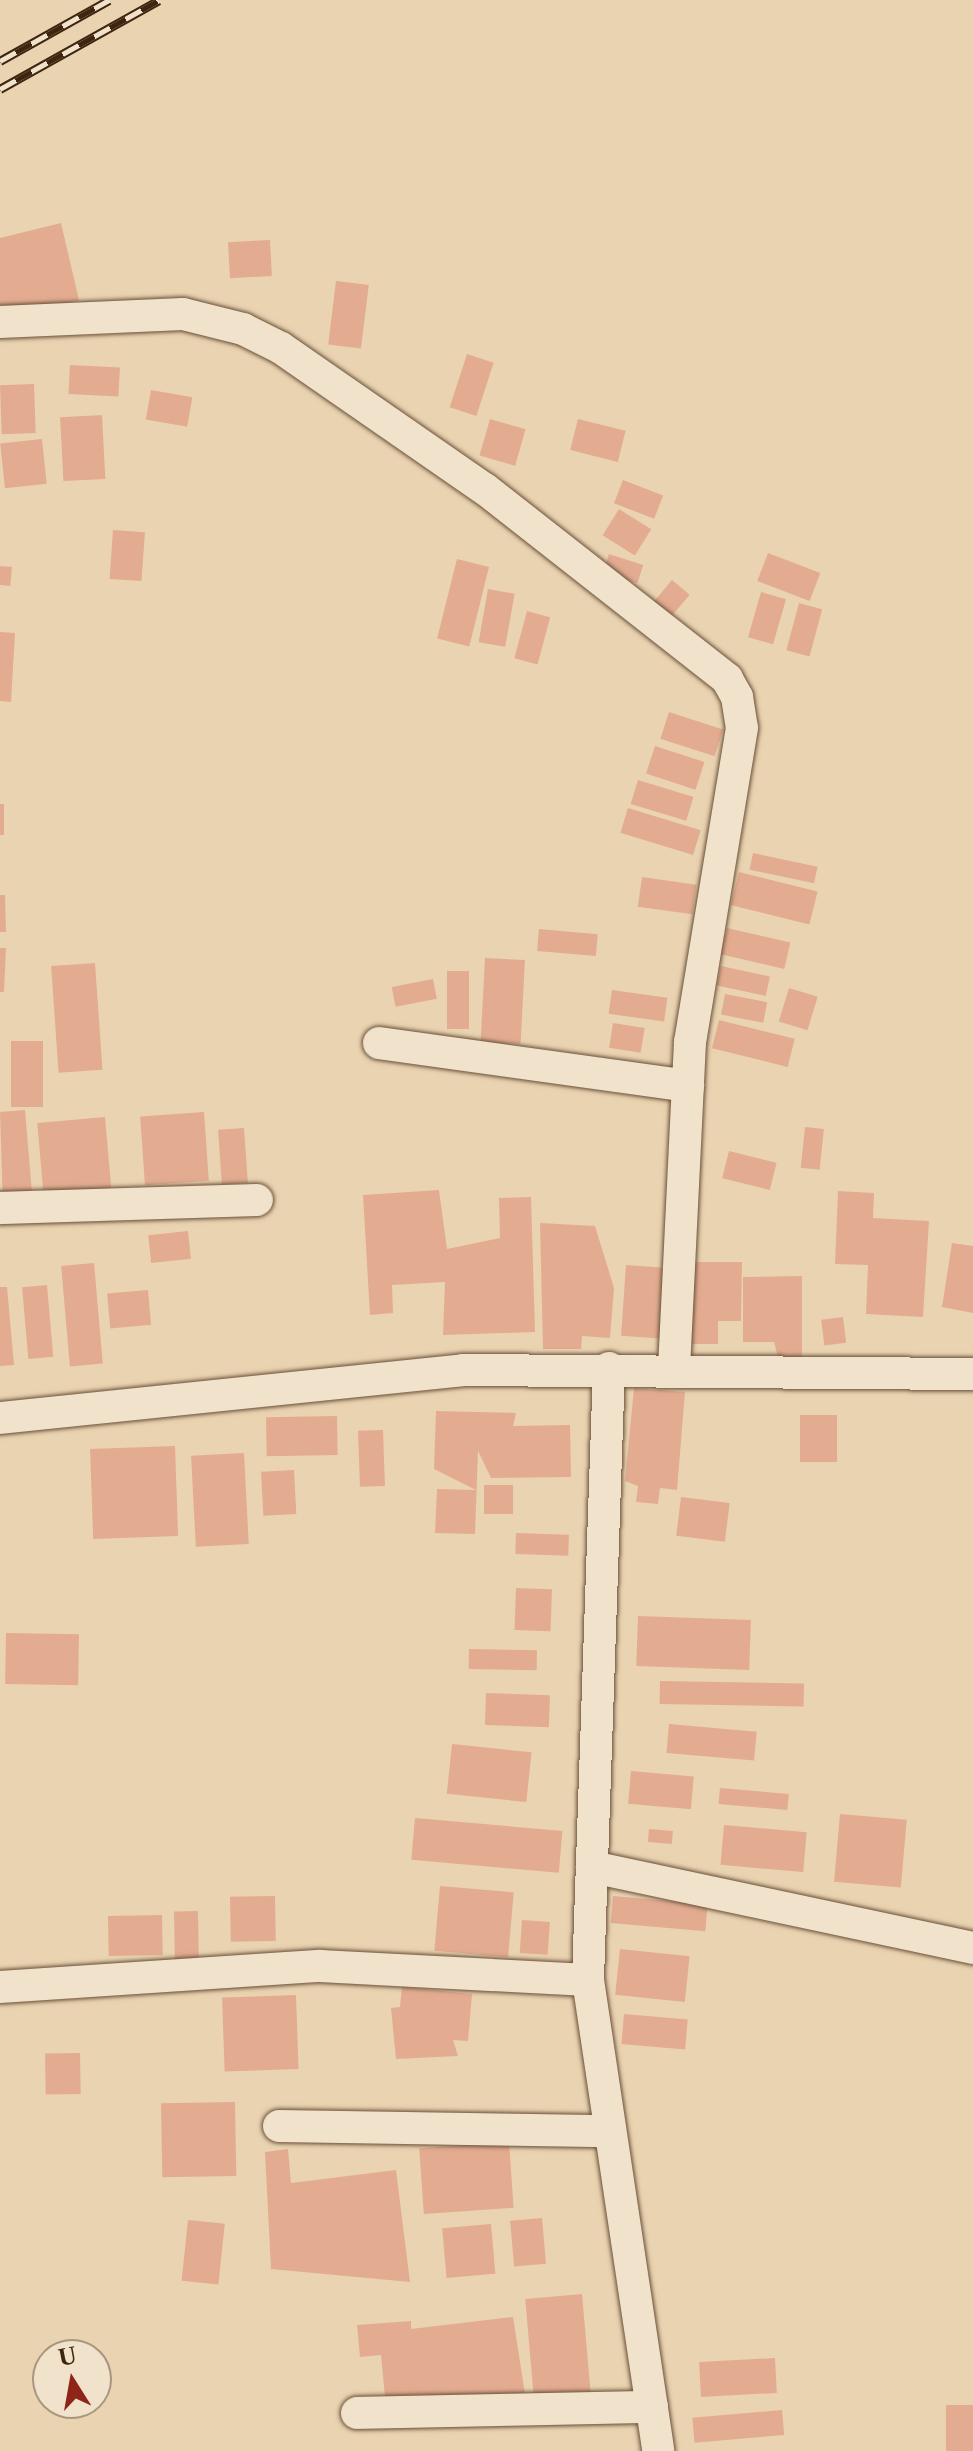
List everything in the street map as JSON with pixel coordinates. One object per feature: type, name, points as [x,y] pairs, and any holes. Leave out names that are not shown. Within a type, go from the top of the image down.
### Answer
[{"type":"street","points":[[0,322],[183,314],[243,329],[281,348],[485,489],[727,679],[737,697],[742,728],[688,1086],[674,1370]]},
{"type":"street","points":[[379,1043],[688,1086]]},
{"type":"street","points":[[0,1208],[257,1200]]},
{"type":"street","points":[[609,1368],[588,1980],[658,2451]]},
{"type":"street","points":[[0,1418],[447,1371],[609,1368],[973,1374]]},
{"type":"street","points":[[592,1867],[973,1948]]},
{"type":"street","points":[[0,1987],[320,1966],[588,1980]]},
{"type":"street","points":[[279,2126],[609,2131]]},
{"type":"street","points":[[357,2413],[652,2407]]},
{"type":"building","points":[[61,223],[79,300],[0,318],[0,238]]},
{"type":"building","points":[[270,240],[272,276],[230,278],[228,242]]},
{"type":"building","points":[[336,281],[369,285],[361,349],[328,345]]},
{"type":"building","points":[[467,354],[494,363],[476,416],[450,407]]},
{"type":"building","points":[[70,365],[120,368],[118,397],[68,394]]},
{"type":"building","points":[[34,384],[36,433],[2,434],[0,385]]},
{"type":"building","points":[[151,390],[192,397],[187,427],[146,420]]},
{"type":"building","points":[[102,415],[105,479],[63,481],[60,417]]},
{"type":"building","points":[[490,419],[526,429],[515,466],[480,456]]},
{"type":"building","points":[[578,419],[626,431],[618,462],[570,450]]},
{"type":"building","points":[[42,439],[47,484],[5,488],[0,443]]},
{"type":"building","points":[[623,480],[663,495],[654,519],[614,503]]},
{"type":"building","points":[[619,509],[651,529],[635,555],[603,535]]},
{"type":"building","points":[[113,530],[145,532],[142,581],[110,579]]},
{"type":"building","points":[[768,553],[820,573],[810,601],[757,581]]},
{"type":"building","points":[[609,554],[643,565],[637,583],[603,572]]},
{"type":"building","points":[[457,559],[489,567],[469,647],[437,639]]},
{"type":"building","points":[[0,566],[12,567],[10,586],[0,585]]},
{"type":"building","points":[[672,580],[690,595],[672,616],[654,601]]},
{"type":"building","points":[[488,589],[515,594],[505,647],[479,642]]},
{"type":"building","points":[[761,592],[786,599],[773,644],[748,637]]},
{"type":"building","points":[[799,603],[822,609],[810,657],[786,650]]},
{"type":"building","points":[[527,611],[550,617],[538,665],[514,658]]},
{"type":"building","points":[[0,632],[15,633],[11,702],[0,701]]},
{"type":"building","points":[[669,712],[723,730],[715,756],[660,739]]},
{"type":"building","points":[[655,746],[704,762],[695,790],[646,774]]},
{"type":"building","points":[[638,780],[693,797],[686,821],[631,804]]},
{"type":"building","points":[[0,804],[4,804],[4,835],[0,835]]},
{"type":"building","points":[[628,808],[701,830],[693,855],[620,833]]},
{"type":"building","points":[[753,853],[818,867],[814,883],[749,870]]},
{"type":"building","points":[[739,872],[818,892],[809,925],[731,905]]},
{"type":"building","points":[[642,877],[696,885],[692,914],[638,907]]},
{"type":"building","points":[[0,895],[5,895],[6,932],[0,932]]},
{"type":"building","points":[[727,928],[790,943],[784,969],[721,954]]},
{"type":"building","points":[[539,929],[598,934],[596,956],[537,951]]},
{"type":"building","points":[[0,948],[6,948],[4,992],[0,992]]},
{"type":"building","points":[[485,958],[525,960],[521,1044],[481,1042]]},
{"type":"building","points":[[95,963],[102,1070],[59,1073],[51,966]]},
{"type":"building","points":[[721,966],[770,976],[766,996],[717,986]]},
{"type":"building","points":[[447,971],[469,971],[469,1029],[447,1029]]},
{"type":"building","points":[[433,979],[437,999],[396,1007],[392,987]]},
{"type":"building","points":[[789,988],[818,997],[807,1030],[779,1021]]},
{"type":"building","points":[[612,990],[667,998],[664,1022],[609,1014]]},
{"type":"building","points":[[725,994],[767,1002],[763,1023],[721,1015]]},
{"type":"building","points":[[719,1020],[795,1039],[788,1067],[712,1048]]},
{"type":"building","points":[[613,1023],[645,1028],[641,1053],[609,1048]]},
{"type":"building","points":[[11,1041],[43,1041],[43,1107],[11,1107]]},
{"type":"building","points":[[25,1110],[33,1205],[3,1208],[0,1112]]},
{"type":"building","points":[[204,1112],[209,1181],[145,1185],[140,1116]]},
{"type":"building","points":[[105,1117],[112,1197],[44,1203],[37,1123]]},
{"type":"building","points":[[805,1127],[824,1129],[820,1170],[801,1168]]},
{"type":"building","points":[[244,1128],[248,1183],[222,1185],[218,1130]]},
{"type":"building","points":[[729,1151],[777,1163],[770,1190],[722,1178]]},
{"type":"building","points":[[439,1190],[447,1249],[500,1238],[499,1198],[531,1197],[535,1332],[443,1335],[445,1282],[392,1285],[393,1313],[370,1315],[363,1195]]},
{"type":"building","points":[[838,1191],[874,1193],[873,1218],[929,1221],[923,1317],[866,1314],[868,1265],[835,1264]]},
{"type":"building","points":[[540,1223],[595,1226],[614,1288],[610,1338],[582,1336],[581,1349],[543,1349]]},
{"type":"building","points":[[188,1231],[191,1259],[151,1263],[148,1235]]},
{"type":"building","points":[[952,1243],[973,1246],[973,1313],[942,1307]]},
{"type":"building","points":[[686,1262],[742,1262],[741,1321],[718,1321],[718,1344],[686,1344]]},
{"type":"building","points":[[94,1263],[103,1364],[70,1366],[61,1266]]},
{"type":"building","points":[[626,1265],[671,1268],[666,1339],[621,1336]]},
{"type":"building","points":[[802,1276],[802,1357],[778,1357],[774,1342],[743,1342],[743,1277]]},
{"type":"building","points":[[47,1285],[53,1357],[28,1359],[22,1287]]},
{"type":"building","points":[[0,1287],[7,1287],[14,1365],[0,1366]]},
{"type":"building","points":[[148,1290],[151,1325],[110,1328],[107,1294]]},
{"type":"building","points":[[843,1317],[846,1343],[824,1345],[821,1320]]},
{"type":"building","points":[[634,1388],[685,1392],[677,1490],[660,1488],[658,1504],[636,1502],[638,1486],[625,1481]]},
{"type":"building","points":[[436,1411],[516,1413],[513,1426],[570,1425],[571,1477],[491,1478],[478,1451],[475,1534],[435,1533],[437,1489],[476,1490],[434,1469]]},
{"type":"building","points":[[800,1415],[837,1415],[837,1462],[800,1462]]},
{"type":"building","points":[[337,1416],[338,1455],[267,1456],[266,1417]]},
{"type":"building","points":[[383,1430],[385,1486],[360,1487],[358,1431]]},
{"type":"building","points":[[175,1446],[178,1536],[93,1539],[90,1449]]},
{"type":"building","points":[[244,1453],[249,1544],[196,1547],[191,1456]]},
{"type":"building","points":[[294,1470],[296,1514],[263,1516],[261,1472]]},
{"type":"building","points":[[484,1485],[513,1485],[513,1514],[484,1514]]},
{"type":"building","points":[[681,1497],[730,1503],[725,1542],[676,1536]]},
{"type":"building","points":[[516,1533],[569,1535],[568,1556],[515,1554]]},
{"type":"building","points":[[516,1588],[552,1589],[551,1631],[515,1630]]},
{"type":"building","points":[[638,1616],[751,1620],[749,1670],[636,1666]]},
{"type":"building","points":[[6,1633],[79,1634],[78,1685],[5,1684]]},
{"type":"building","points":[[469,1649],[537,1650],[537,1670],[469,1669]]},
{"type":"building","points":[[660,1681],[804,1684],[804,1707],[660,1704]]},
{"type":"building","points":[[486,1693],[550,1695],[549,1727],[485,1725]]},
{"type":"building","points":[[669,1724],[757,1732],[754,1761],[666,1753]]},
{"type":"building","points":[[452,1744],[532,1752],[526,1802],[447,1794]]},
{"type":"building","points":[[631,1771],[694,1776],[691,1809],[628,1804]]},
{"type":"building","points":[[720,1788],[789,1794],[787,1810],[719,1804]]},
{"type":"building","points":[[840,1814],[907,1820],[901,1888],[834,1882]]},
{"type":"building","points":[[415,1818],[562,1831],[559,1873],[411,1860]]},
{"type":"building","points":[[724,1825],[807,1832],[803,1872],[721,1865]]},
{"type":"building","points":[[649,1829],[673,1831],[672,1844],[648,1842]]},
{"type":"building","points":[[440,1886],[514,1892],[508,1957],[434,1951]]},
{"type":"building","points":[[275,1896],[276,1941],[231,1942],[230,1897]]},
{"type":"building","points":[[613,1896],[708,1904],[705,1931],[611,1923]]},
{"type":"building","points":[[174,1911],[198,1911],[199,1960],[175,1960]]},
{"type":"building","points":[[162,1915],[163,1955],[109,1956],[108,1916]]},
{"type":"building","points":[[522,1920],[550,1922],[548,1955],[520,1953]]},
{"type":"building","points":[[620,1949],[690,1956],[685,2002],[615,1995]]},
{"type":"building","points":[[402,1987],[472,1994],[468,2041],[453,2040],[458,2056],[396,2059],[391,2008],[400,2007]]},
{"type":"building","points":[[296,1995],[299,2069],[225,2072],[222,1998]]},
{"type":"building","points":[[624,2014],[688,2020],[685,2049],[621,2044]]},
{"type":"building","points":[[80,2053],[81,2094],[46,2095],[45,2054]]},
{"type":"building","points":[[235,2102],[236,2176],[162,2177],[161,2103]]},
{"type":"building","points":[[509,2142],[514,2208],[424,2214],[419,2148]]},
{"type":"building","points":[[288,2149],[291,2183],[396,2170],[410,2282],[271,2269],[265,2152]]},
{"type":"building","points":[[542,2218],[546,2264],[514,2267],[510,2221]]},
{"type":"building","points":[[188,2220],[225,2224],[218,2285],[182,2281]]},
{"type":"building","points":[[491,2224],[495,2274],[447,2278],[442,2228]]},
{"type":"building","points":[[582,2294],[591,2394],[534,2399],[525,2299]]},
{"type":"building","points":[[513,2317],[525,2394],[385,2397],[381,2355],[360,2357],[357,2325],[411,2321],[411,2329]]},
{"type":"building","points":[[775,2358],[777,2393],[701,2397],[699,2362]]},
{"type":"building","points":[[946,2405],[973,2405],[973,2451],[946,2451]]},
{"type":"building","points":[[782,2410],[784,2435],[695,2443],[692,2418]]},
{"type":"railway","points":[[0,61],[109,0]]},
{"type":"railway","points":[[0,89],[159,0]]}]
